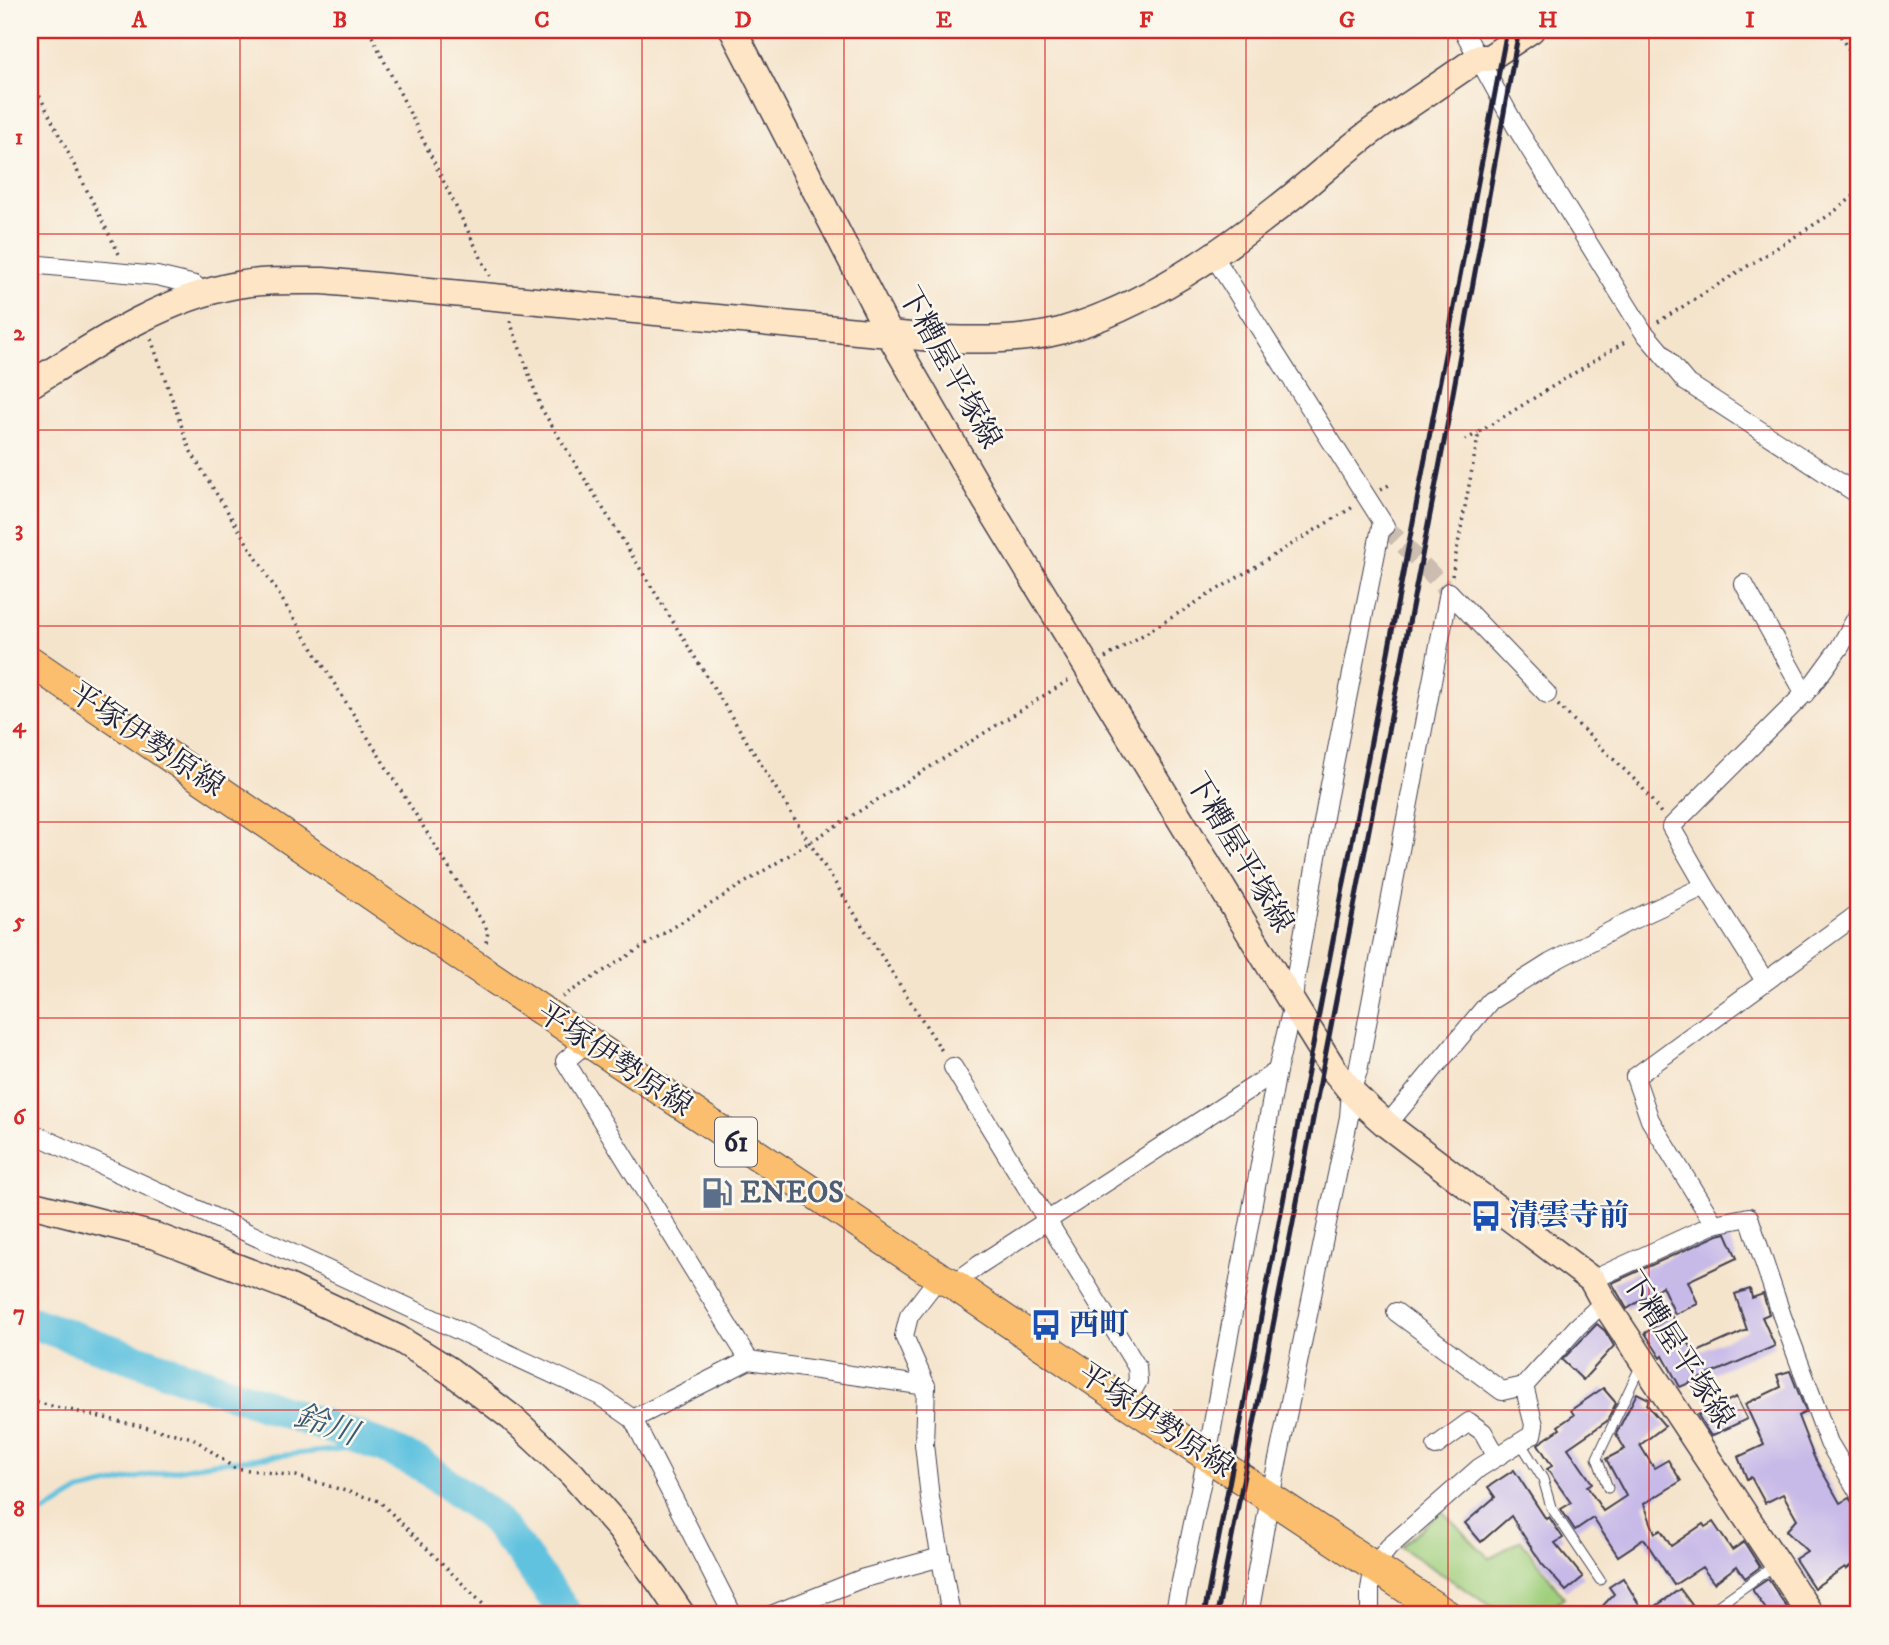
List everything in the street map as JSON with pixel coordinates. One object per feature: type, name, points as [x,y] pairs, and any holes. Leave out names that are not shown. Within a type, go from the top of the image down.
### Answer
[{"type":"main road","name":"平塚伊勢原線","points":[[30,661],[548,1015],[1447,1615]]},
{"type":"street","name":"下糟屋平塚線","points":[[733,30],[890,335],[986,501],[1335,1070],[1387,1125],[1598,1291],[1811,1615]]},
{"type":"street","points":[[1463,30],[1516,127],[1643,331],[1686,382],[1859,495]]},
{"type":"street","points":[[1478,58],[1481,48],[1508,30]]},
{"type":"street","points":[[30,385],[83,351],[144,318],[204,294],[237,285],[272,281],[323,281],[943,339],[1006,340],[1058,331],[1142,298],[1213,255],[1291,198],[1372,132],[1478,58],[1489,58],[1531,30]]},
{"type":"street","points":[[1174,1615],[1207,1456],[1277,1071],[1293,1004],[1327,800],[1384,524],[1213,255]]},
{"type":"street","points":[[30,264],[157,276],[195,285],[204,294]]},
{"type":"street","points":[[1744,584],[1805,694]]},
{"type":"street","points":[[1449,592],[1547,694]]},
{"type":"street","points":[[1249,1615],[1270,1498],[1358,1071],[1449,592]]},
{"type":"street","points":[[1765,981],[1671,827],[1805,694],[1840,648],[1859,613]]},
{"type":"street","points":[[1387,1125],[1490,1001],[1550,963],[1705,886]]},
{"type":"street","points":[[1714,1224],[1650,1120],[1635,1076],[1859,913]]},
{"type":"street","points":[[589,1041],[565,1060],[750,1360]]},
{"type":"street","points":[[953,1067],[1138,1367],[1138,1381],[1126,1402]]},
{"type":"street","points":[[951,1615],[930,1498],[924,1444],[926,1386],[904,1336],[909,1316],[946,1281],[979,1265],[1277,1071]]},
{"type":"street","points":[[30,1132],[600,1395],[633,1419],[733,1615]]},
{"type":"street","points":[[30,1204],[155,1236],[286,1286],[398,1339],[449,1370],[512,1418],[572,1474],[620,1529],[682,1615]]},
{"type":"street","points":[[1396,1312],[1502,1391],[1524,1387],[1577,1327],[1598,1291],[1714,1224],[1749,1217],[1829,1443],[1859,1493]]},
{"type":"street","points":[[633,1419],[750,1360],[926,1386]]},
{"type":"street","points":[[1370,1615],[1370,1589],[1374,1566],[1389,1547],[1479,1468],[1532,1435],[1534,1425],[1524,1387]]},
{"type":"street","points":[[1436,1446],[1469,1422],[1483,1432],[1497,1457]]},
{"type":"street","points":[[771,1615],[861,1579],[941,1557]]},
{"type":"lane","points":[[1608,1488],[1597,1458],[1643,1361]]},
{"type":"lane","points":[[1520,1442],[1543,1479],[1551,1507],[1600,1580]]},
{"type":"lane","points":[[1705,1615],[1777,1564]]},
{"type":"path","points":[[369,30],[502,299],[541,408],[809,842],[953,1067]]},
{"type":"path","points":[[1837,30],[1859,68]]},
{"type":"path","points":[[30,77],[128,274]]},
{"type":"path","points":[[1465,440],[1831,214],[1859,192]]},
{"type":"path","points":[[144,318],[190,450],[488,931],[486,943],[471,963]]},
{"type":"path","points":[[1449,592],[1479,432]]},
{"type":"path","points":[[548,1015],[561,997],[1088,668],[1389,485]]},
{"type":"path","points":[[1547,694],[1640,786],[1671,827]]},
{"type":"path","points":[[30,1401],[193,1438],[234,1468],[296,1476],[379,1501],[494,1615]]},
{"type":"green space","points":[[1442,1511],[1489,1558],[1521,1540],[1564,1597],[1542,1615],[1505,1615],[1400,1547]]},
{"type":"building","points":[[1726,1233],[1737,1258],[1688,1281],[1698,1304],[1675,1314],[1662,1286],[1627,1309],[1612,1283]]},
{"type":"building","points":[[1750,1289],[1752,1298],[1763,1294],[1769,1314],[1762,1317],[1775,1346],[1680,1387],[1663,1356],[1661,1358],[1645,1333],[1671,1316],[1695,1353],[1747,1330],[1735,1294]]},
{"type":"building","points":[[1597,1324],[1614,1346],[1583,1380],[1562,1360]]},
{"type":"building","points":[[1790,1371],[1806,1412],[1798,1416],[1814,1457],[1840,1503],[1849,1498],[1859,1512],[1859,1559],[1814,1588],[1795,1559],[1807,1551],[1786,1531],[1797,1519],[1783,1494],[1765,1503],[1751,1477],[1747,1479],[1738,1457],[1764,1445],[1745,1404],[1781,1387],[1777,1375]]},
{"type":"building","points":[[1603,1388],[1616,1403],[1607,1421],[1568,1448],[1592,1483],[1587,1486],[1603,1511],[1626,1496],[1606,1459],[1625,1449],[1616,1434],[1637,1393],[1649,1399],[1647,1405],[1665,1426],[1640,1445],[1654,1468],[1668,1460],[1681,1481],[1644,1504],[1655,1533],[1661,1530],[1671,1546],[1703,1524],[1705,1527],[1713,1522],[1732,1550],[1744,1542],[1760,1567],[1745,1578],[1737,1566],[1714,1583],[1702,1567],[1674,1585],[1644,1539],[1618,1556],[1593,1518],[1575,1530],[1561,1509],[1571,1503],[1547,1469],[1552,1466],[1538,1444],[1560,1429],[1558,1426],[1574,1415],[1571,1410]]},
{"type":"building","points":[[1736,1397],[1747,1419],[1711,1436],[1698,1415]]},
{"type":"building","points":[[1514,1470],[1546,1519],[1549,1517],[1563,1538],[1555,1543],[1583,1577],[1566,1591],[1542,1564],[1511,1516],[1481,1542],[1465,1523],[1495,1497],[1488,1487]]},
{"type":"building","points":[[1623,1578],[1645,1614],[1680,1589],[1692,1605],[1678,1615],[1594,1615],[1614,1594],[1609,1587]]},
{"type":"building","points":[[1768,1579],[1792,1615],[1770,1615],[1753,1591]]},
{"type":"waterway","name":"鈴川","points":[[30,1322],[379,1445],[420,1464],[490,1515],[567,1615]]},
{"type":"waterway","points":[[30,1521],[80,1491],[140,1477],[212,1463],[379,1445]]},
{"type":"tunnel","points":[[1385,526],[1449,592]]},
{"type":"railway","points":[[1204,1615],[1507,30]]},
{"type":"railway","points":[[1217,1615],[1445,437],[1519,30]]},
{"type":"place","name":"ENEOS","points":[[717,1193]]},
{"type":"place","name":"清雲寺前","points":[[1486,1216]]},
{"type":"place","name":"西町","points":[[1046,1325]]}]
